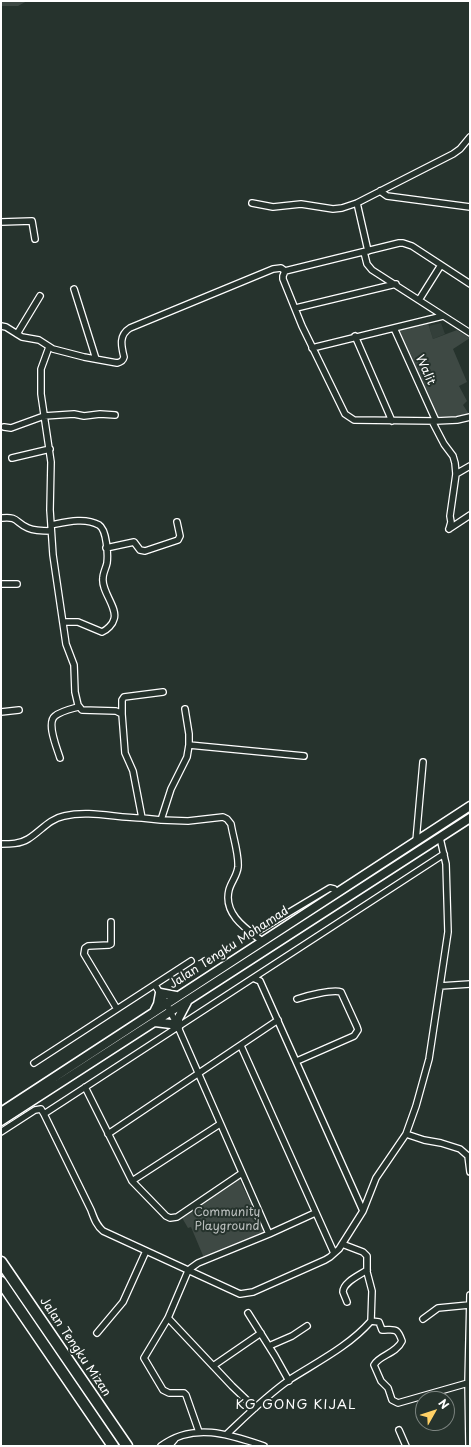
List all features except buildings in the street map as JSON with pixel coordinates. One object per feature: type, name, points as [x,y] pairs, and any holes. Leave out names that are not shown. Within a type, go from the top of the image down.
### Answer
[{"type":"highway","name":"Jalan Tengku Mizan","points":[[1,1262],[127,1446]]},
{"type":"highway","name":"Jalan Tengku Mizan","points":[[1,1282],[113,1446]]},
{"type":"main road","name":"Jalan Tengku Mohamad","points":[[1,1112],[176,996],[470,806]]},
{"type":"main road","name":"Jalan Tengku Mohamad","points":[[1,1122],[470,818]]},
{"type":"main road","points":[[154,1011],[158,1004],[160,993],[176,996]]},
{"type":"main road","points":[[154,1022],[171,1024],[178,1027],[178,1019],[189,1000]]},
{"type":"street","points":[[252,203],[273,207],[301,204],[333,209],[342,208],[356,203],[453,154],[460,149],[470,137]]},
{"type":"street","points":[[380,191],[387,196],[470,207]]},
{"type":"street","points":[[356,203],[367,264],[372,270],[396,284],[470,333]]},
{"type":"street","points":[[1,222],[30,220],[32,222],[35,239]]},
{"type":"street","points":[[1,326],[22,337],[39,340],[49,347],[84,357],[117,363],[122,361],[124,357],[121,342],[125,331],[273,269],[281,268],[285,271],[403,243],[412,246],[470,284]]},
{"type":"street","points":[[419,300],[441,265]]},
{"type":"street","points":[[285,271],[283,279],[312,348],[345,414],[348,417],[354,420],[392,421],[457,420],[470,417]]},
{"type":"street","points":[[296,308],[396,284]]},
{"type":"street","points":[[74,289],[96,359]]},
{"type":"street","points":[[17,334],[40,296]]},
{"type":"street","points":[[312,348],[355,336],[443,316]]},
{"type":"street","name":"Walit","points":[[394,328],[444,444],[454,459],[456,474]]},
{"type":"street","points":[[355,336],[392,421]]},
{"type":"street","points":[[49,347],[41,374],[41,394],[50,448],[50,510],[53,555],[66,644],[74,665],[75,692],[78,707],[82,710],[116,711],[122,714]]},
{"type":"street","points":[[4,427],[11,428],[44,416],[74,414],[84,416],[100,414],[115,416]]},
{"type":"street","points":[[12,458],[50,448]]},
{"type":"street","points":[[470,466],[456,474],[450,516],[450,529],[470,515]]},
{"type":"street","points":[[2,518],[9,517],[15,519],[30,529],[51,528],[83,521],[99,525],[104,530],[106,538],[107,562],[103,586],[114,615],[113,621],[105,631],[102,632],[78,622],[63,622]]},
{"type":"street","points":[[106,548],[134,542],[140,550],[145,552],[178,540],[180,536],[177,522]]},
{"type":"street","points":[[1,584],[17,584]]},
{"type":"street","points":[[142,818],[133,771],[125,753],[122,700],[124,697],[163,692]]},
{"type":"street","points":[[60,758],[51,727],[52,720],[54,716],[60,713],[78,707]]},
{"type":"street","points":[[160,820],[171,789],[185,762],[189,745],[189,729],[185,709]]},
{"type":"street","points":[[1,712],[19,710]]},
{"type":"street","points":[[189,745],[304,756]]},
{"type":"street","points":[[416,841],[423,762]]},
{"type":"street","points":[[1,844],[16,844],[28,840],[51,820],[63,816],[97,814],[124,818],[188,821],[223,817],[228,819],[231,824],[238,865],[236,876],[230,888],[228,902],[231,912],[239,922],[262,941]]},
{"type":"street","points":[[1,1132],[35,1110],[41,1109],[98,1227],[102,1231],[236,1293],[249,1294],[325,1260],[342,1244],[363,1210],[376,1178],[406,1134],[416,1106],[429,1059],[448,932],[444,854],[440,838]]},
{"type":"street","points":[[44,1114],[444,854]]},
{"type":"street","points":[[253,934],[330,888],[334,889],[337,893]]},
{"type":"street","points":[[111,922],[111,944],[88,946],[84,954],[117,1009]]},
{"type":"street","points":[[34,1063],[155,985],[190,960]]},
{"type":"street","points":[[254,978],[260,981],[363,1210]]},
{"type":"street","points":[[440,986],[470,984]]},
{"type":"street","points":[[155,985],[178,1027],[269,1234]]},
{"type":"street","points":[[296,1061],[354,1036],[358,1030],[341,992],[335,990],[321,994],[311,994],[298,999]]},
{"type":"street","points":[[108,1134],[278,1020]]},
{"type":"street","points":[[241,1046],[334,1253]]},
{"type":"street","points":[[85,1087],[132,1181],[166,1216],[175,1218],[242,1173]]},
{"type":"street","points":[[132,1181],[220,1124]]},
{"type":"street","points":[[406,1134],[460,1149],[468,1156],[470,1172]]},
{"type":"street","points":[[198,1432],[186,1394],[169,1393],[164,1390],[144,1358],[168,1318],[188,1271],[198,1263],[316,1213]]},
{"type":"street","points":[[342,1244],[365,1253],[368,1258],[367,1270],[372,1291],[371,1322]]},
{"type":"street","points":[[98,1333],[123,1302],[146,1251]]},
{"type":"street","points":[[347,1302],[343,1292],[345,1287],[351,1280],[367,1270]]},
{"type":"street","points":[[469,1446],[468,1383],[470,1295]]},
{"type":"street","points":[[423,1319],[438,1308],[470,1305]]},
{"type":"street","points":[[248,1313],[289,1381]]},
{"type":"street","points":[[168,1318],[255,1408]]},
{"type":"street","points":[[227,1434],[255,1408],[289,1381],[326,1358],[371,1322],[379,1322],[382,1330],[394,1329],[398,1332],[402,1341],[400,1346],[376,1362],[374,1365],[381,1381],[388,1388],[392,1400],[395,1402],[398,1403],[468,1383]]},
{"type":"street","points":[[269,1346],[292,1336],[307,1326]]},
{"type":"street","points":[[213,1366],[260,1332]]},
{"type":"street","points":[[399,1430],[406,1446]]},
{"type":"street","points":[[161,1446],[170,1439],[175,1439],[188,1433],[198,1432],[227,1434],[264,1446]]},
{"type":"street","points":[[169,1446],[175,1439]]},
{"type":"shaded area","points":[[441,323],[445,334],[433,339],[429,326]]},
{"type":"green space","points":[[1,1],[27,1],[18,6],[1,6]]},
{"type":"green space","points":[[428,323],[433,339],[457,330],[470,338],[453,349],[467,382],[459,386],[467,401],[463,405],[469,414],[466,416],[437,417],[397,330]]},
{"type":"green space","name":"Community Playground","points":[[236,1179],[239,1179],[266,1234],[204,1258],[191,1227],[188,1228],[181,1216]]},
{"type":"district","name":"KG GONG KIJAL","points":[[296,1405]]}]
